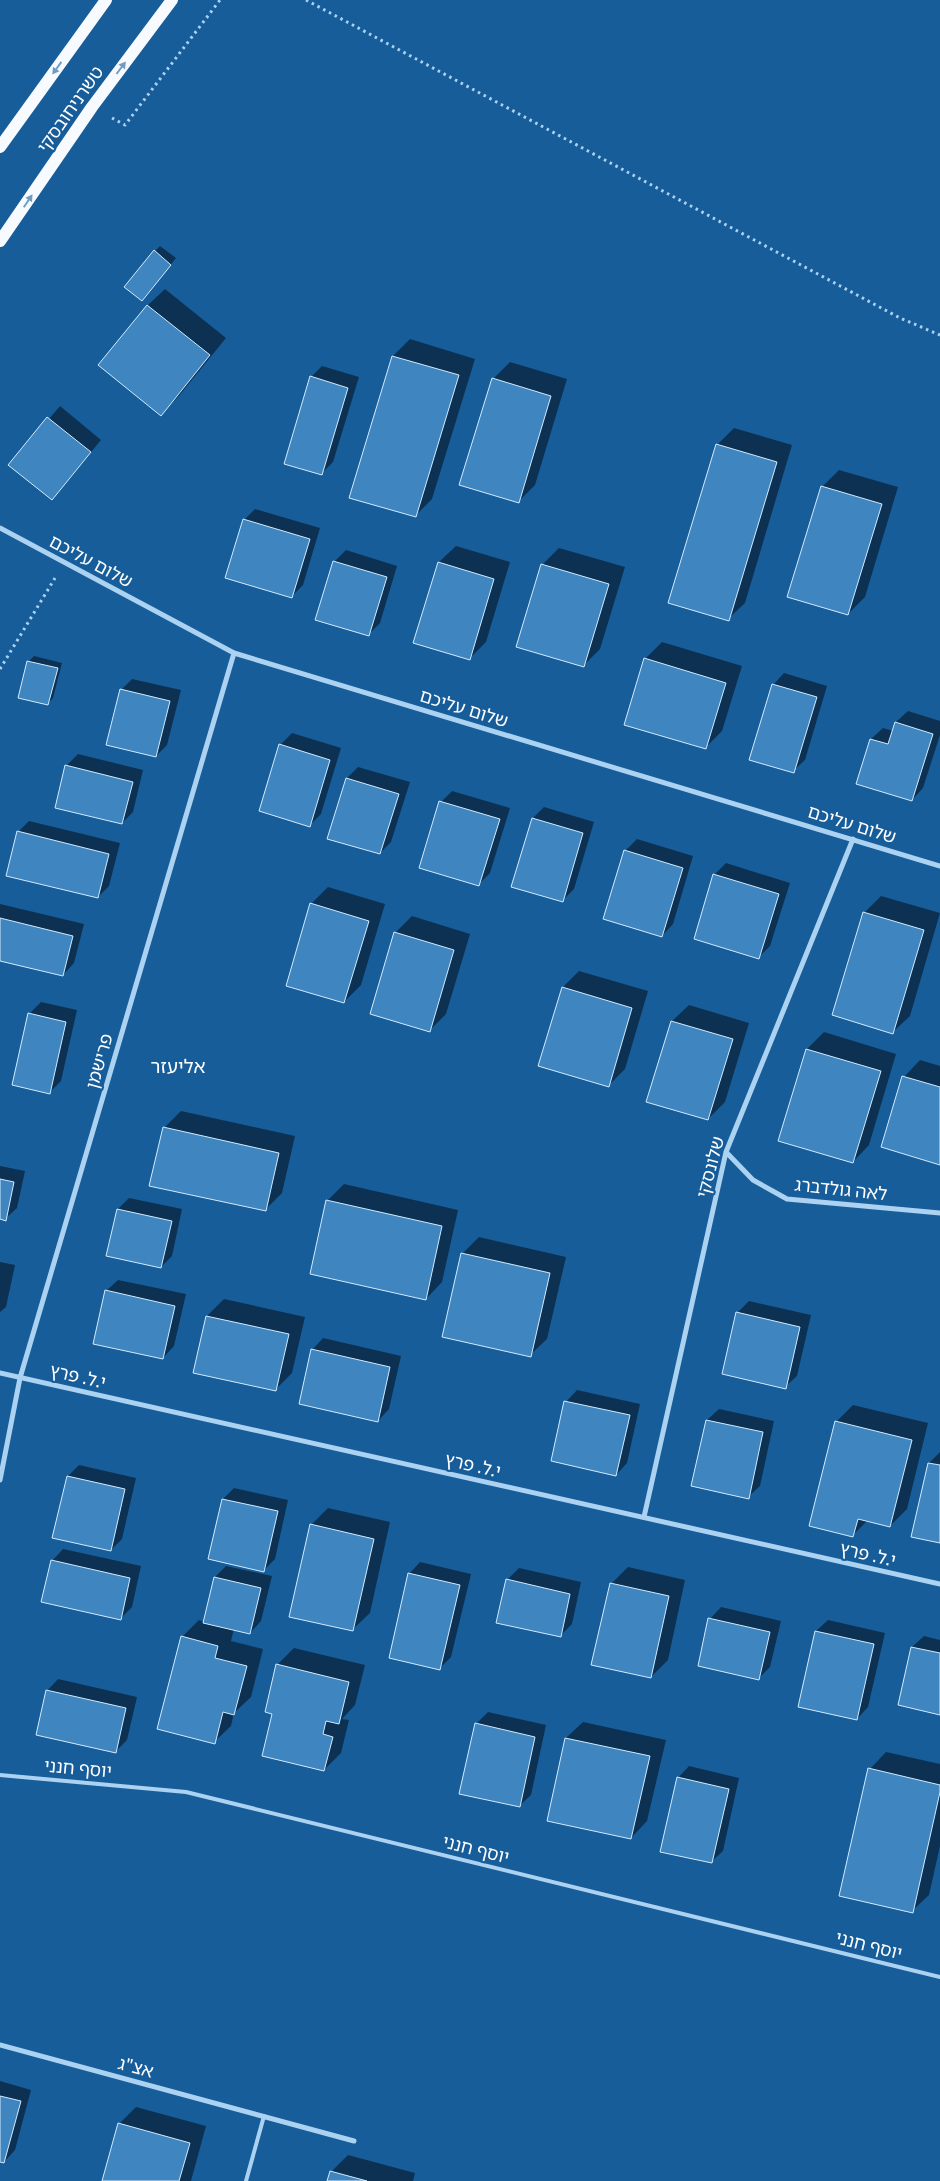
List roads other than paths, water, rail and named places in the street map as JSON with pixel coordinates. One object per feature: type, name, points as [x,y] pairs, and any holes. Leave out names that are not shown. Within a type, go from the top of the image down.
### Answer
[{"type":"main road","name":"טשרניחובסקי","points":[[0,147],[106,0]]},
{"type":"main road","name":"טשרניחובסקי","points":[[0,241],[92,107],[172,0]]},
{"type":"street","name":"שלום עליכם","points":[[0,528],[234,653],[940,866]]},
{"type":"street","name":"פרישמן","points":[[0,1480],[20,1378],[234,653]]},
{"type":"street","name":"שלונסקי","points":[[644,1517],[726,1152],[854,839]]},
{"type":"street","name":"לאה גולדברג","points":[[726,1152],[753,1180],[787,1199],[940,1213]]},
{"type":"street","name":"י.ל. פרץ","points":[[0,1373],[940,1584]]},
{"type":"street","name":"אצ\"ג","points":[[0,2045],[354,2141]]},
{"type":"lane","name":"יוסף חנני","points":[[0,1775],[186,1792],[940,1977]]},
{"type":"lane","points":[[246,2181],[264,2116]]},
{"type":"district","name":"אליעזר","points":[[178,1066]]}]
